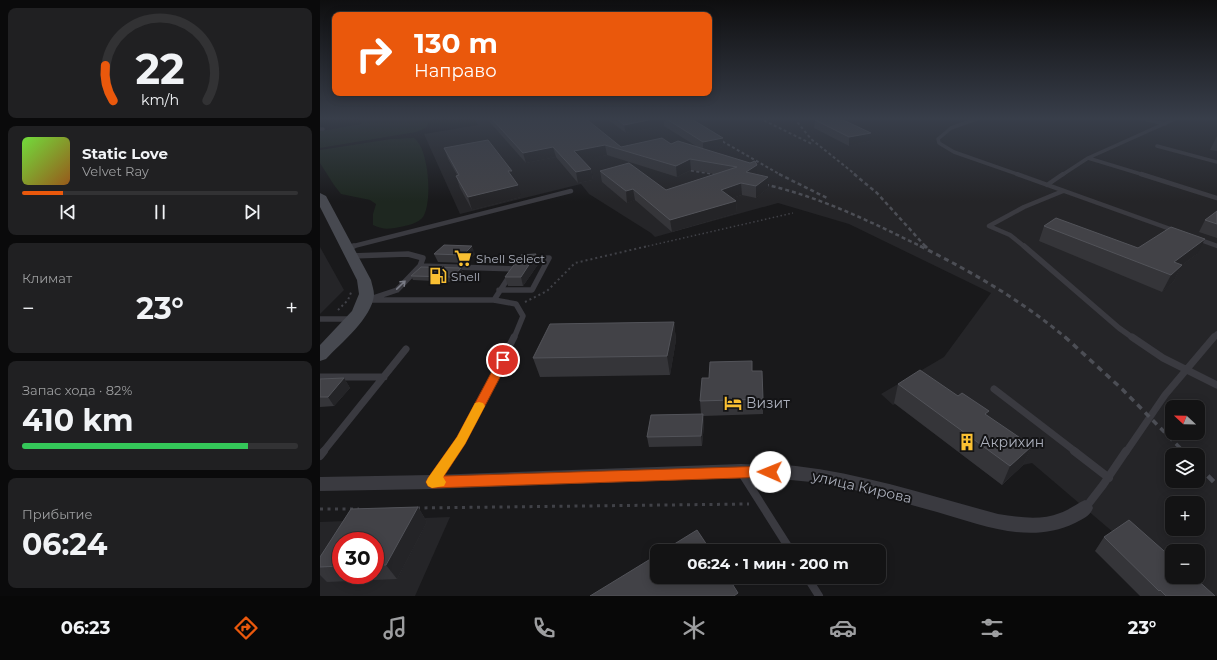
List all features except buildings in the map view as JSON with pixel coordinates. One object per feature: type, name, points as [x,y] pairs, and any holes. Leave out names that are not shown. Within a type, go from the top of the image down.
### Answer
[{"type":"street","points":[[320,196],[364,280],[367,294],[366,300],[354,319],[320,355]]},
{"type":"street","name":"улица Кирова","points":[[320,484],[432,482],[741,471],[794,473],[822,476],[881,490],[998,522],[1020,526],[1055,524],[1071,518],[1085,508]]},
{"type":"lane","points":[[944,146],[954,152],[1180,233]]},
{"type":"lane","points":[[1047,185],[1088,158],[1116,146]]},
{"type":"lane","points":[[1157,146],[1217,162]]},
{"type":"lane","points":[[1088,158],[1217,198]]},
{"type":"lane","points":[[349,252],[571,191]]},
{"type":"lane","points":[[1063,191],[1024,207],[989,226],[1010,235],[1053,270],[1119,328],[1163,358],[1217,385]]},
{"type":"lane","points":[[1195,238],[1217,246]]},
{"type":"lane","points":[[349,252],[408,254],[423,258],[420,266],[397,290],[366,300]]},
{"type":"lane","points":[[499,290],[532,290],[549,258],[528,259]]},
{"type":"lane","points":[[420,266],[515,266],[494,300]]},
{"type":"lane","points":[[366,300],[494,300],[516,304],[523,316],[510,346],[461,440],[432,482]]},
{"type":"lane","points":[[320,318],[354,319]]},
{"type":"lane","points":[[1085,508],[1102,490],[1149,416],[1185,369],[1217,334]]},
{"type":"lane","points":[[320,456],[406,350]]},
{"type":"lane","points":[[320,377],[384,377]]},
{"type":"lane","points":[[994,389],[1109,478]]},
{"type":"lane","points":[[741,471],[787,544]]},
{"type":"lane","points":[[811,584],[819,596]]},
{"type":"path","points":[[516,304],[536,299],[546,292],[575,263],[793,212]]},
{"type":"path","points":[[330,319],[348,300],[353,289]]},
{"type":"path","points":[[415,508],[762,504]]},
{"type":"path","points":[[320,509],[367,508]]},
{"type":"shaded area","points":[[320,146],[333,146],[320,148]]},
{"type":"shaded area","points":[[347,146],[420,146],[426,164],[429,188],[426,210],[423,217],[416,223],[406,226],[386,229],[373,225],[373,214],[376,204],[370,200],[341,194],[320,163],[320,150]]},
{"type":"shaded area","points":[[429,146],[1217,146],[1217,596],[1188,596],[1174,584],[1205,584],[1205,544],[1165,544],[1165,576],[1032,463],[1023,465],[1002,485],[895,404],[893,405],[881,394],[944,357],[991,293],[849,224],[778,203],[655,237],[589,194],[581,184],[460,214]]},
{"type":"shaded area","points":[[320,247],[344,290],[320,314]]},
{"type":"shaded area","points":[[450,517],[415,596],[320,596],[320,522]]},
{"type":"railway","points":[[730,146],[781,175]]},
{"type":"railway","points":[[820,146],[856,175]]},
{"type":"railway","points":[[680,169],[717,174]]},
{"type":"railway","points":[[717,174],[725,176]]},
{"type":"railway","points":[[854,174],[877,193],[926,247]]},
{"type":"railway","points":[[781,175],[827,198]]},
{"type":"railway","points":[[758,183],[801,194],[822,202],[862,218],[921,246]]},
{"type":"railway","points":[[921,246],[958,266],[1014,299],[1032,311],[1066,338]]},
{"type":"railway","points":[[1065,337],[1122,389],[1180,448]]},
{"type":"railway","points":[[1205,473],[1217,485]]},
{"type":"slow traffic","points":[[439,482],[432,482],[461,440],[479,406]]},
{"type":"place","name":"Shell Select","points":[[463,258]]},
{"type":"place","name":"Shell","points":[[438,276]]},
{"type":"place","name":"Визит","points":[[733,403]]},
{"type":"place","name":"Акрихин","points":[[967,442]]},
{"type":"route","points":[[503,360],[461,440],[432,482],[741,471],[770,472]]}]
